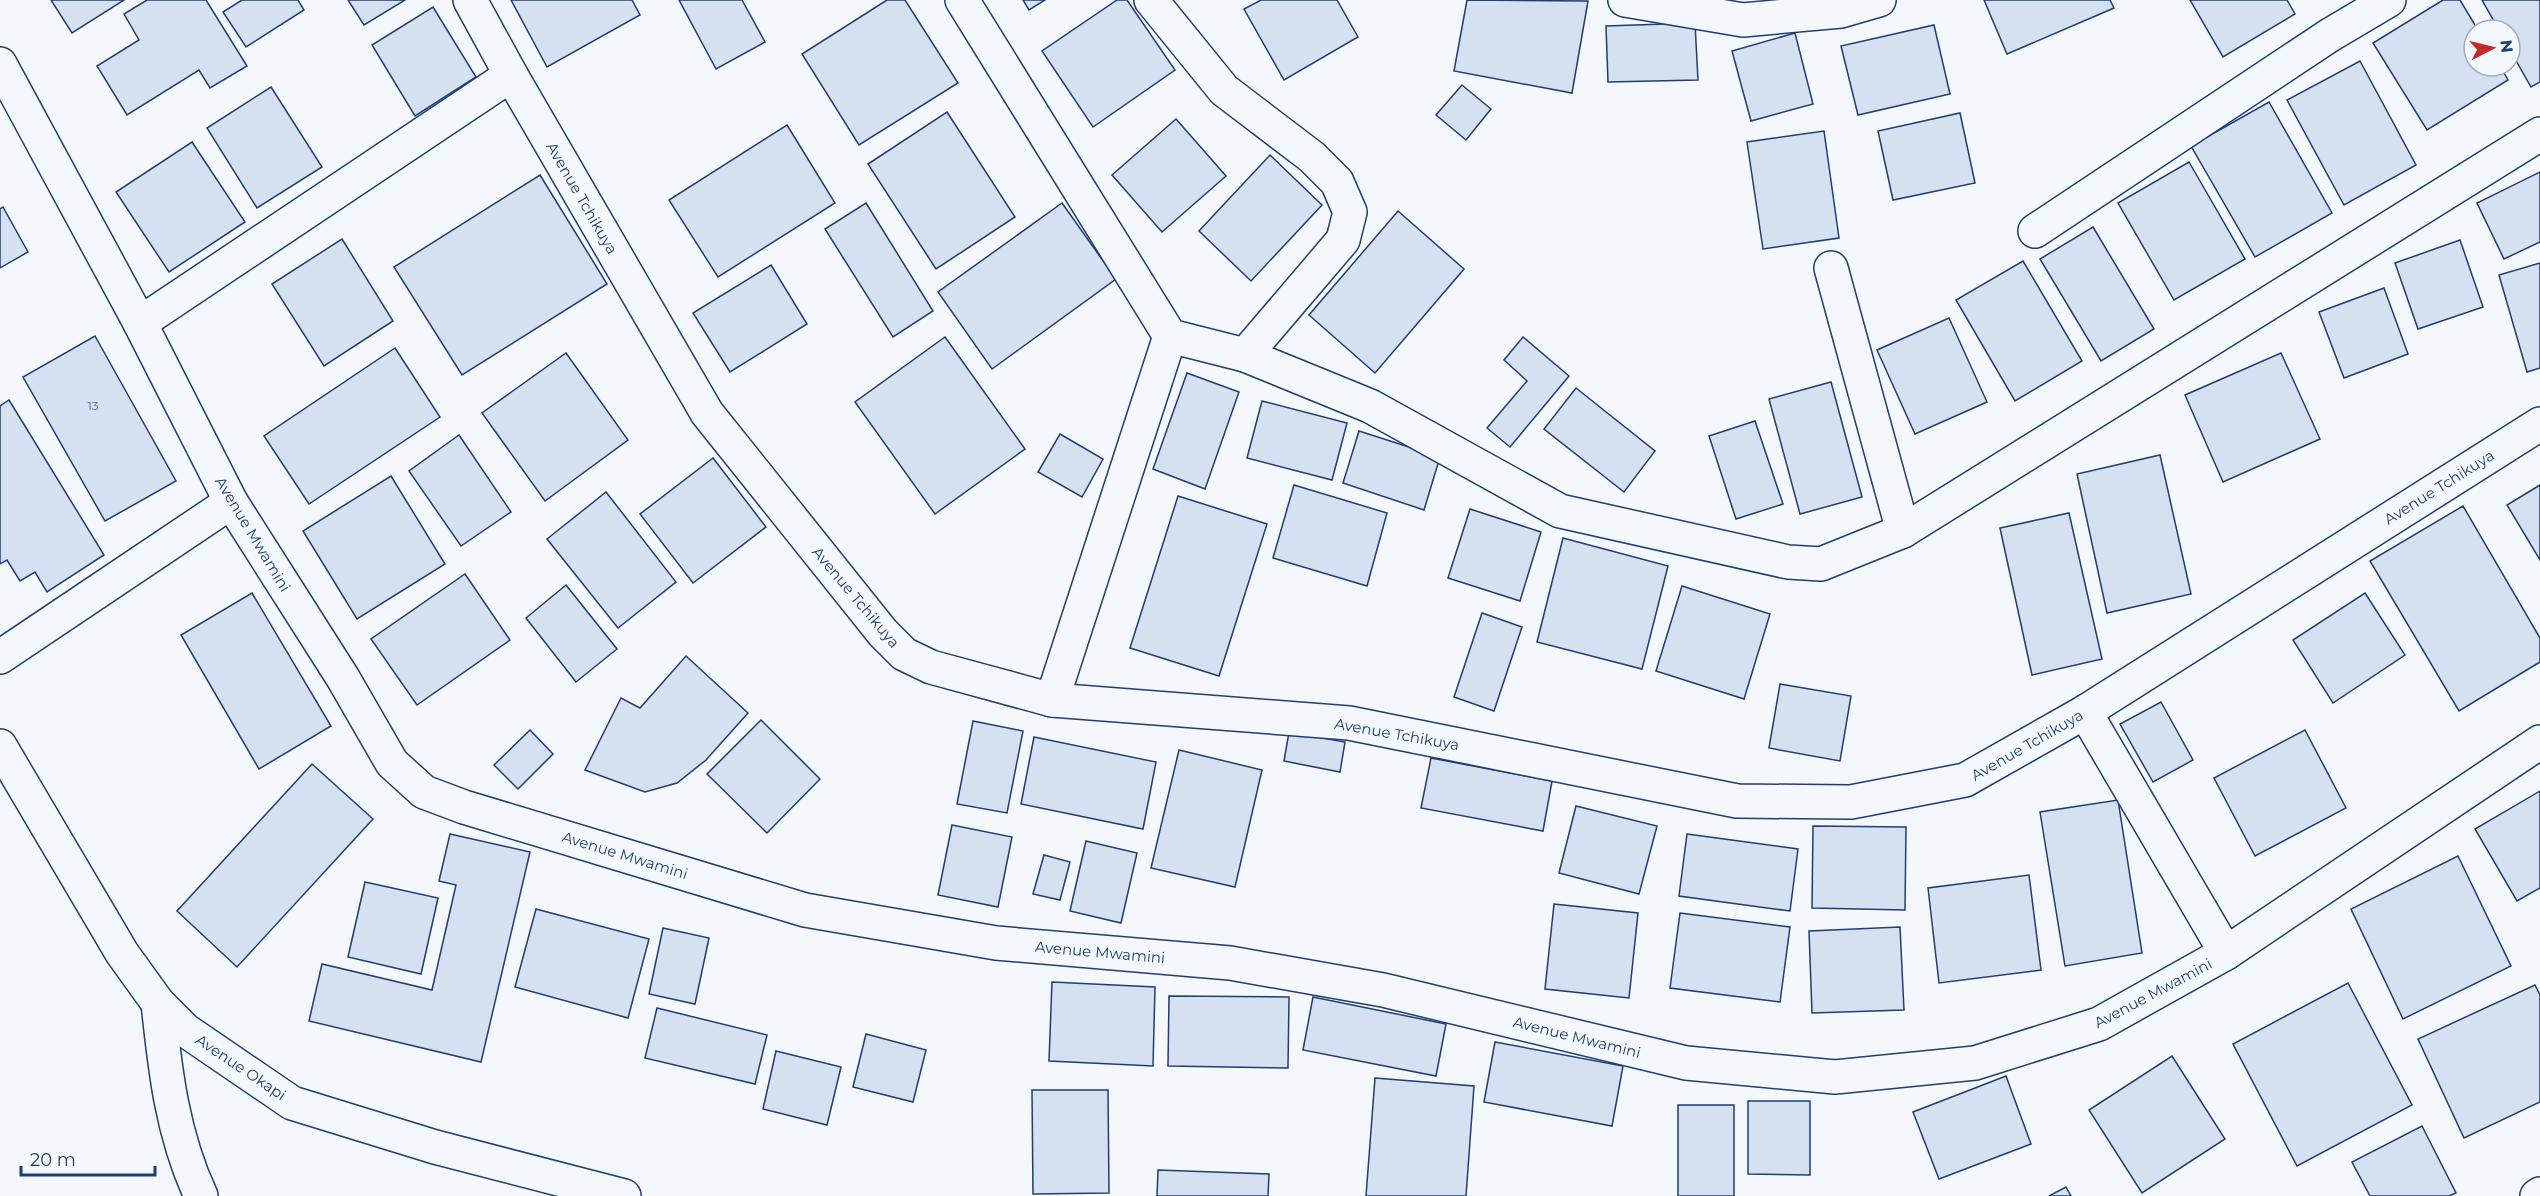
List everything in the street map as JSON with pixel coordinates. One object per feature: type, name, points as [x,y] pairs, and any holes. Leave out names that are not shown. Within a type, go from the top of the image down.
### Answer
[{"type":"street","name":"Avenue Tchikuya","points":[[470,0],[707,413],[883,633],[904,654],[931,667],[1052,700],[1349,723],[1737,801],[1851,802],[1965,780],[2085,712],[2540,423]]},
{"type":"street","points":[[962,0],[1170,336],[1245,355],[1370,406],[1560,511],[1788,562],[1821,564],[1903,531],[2540,134]]},
{"type":"street","points":[[1151,0],[1224,90],[1312,157],[1337,182],[1350,212],[1343,240],[1245,355]]},
{"type":"street","points":[[1625,0],[1743,20],[1841,11],[1879,0]]},
{"type":"street","points":[[2035,231],[2330,35],[2389,0]]},
{"type":"street","name":"Avenue Mwamini","points":[[0,64],[140,323],[231,502],[343,678],[392,763],[424,792],[464,807],[805,910],[996,944],[1230,963],[1383,990],[1686,1063],[1835,1077],[1975,1063],[2099,1024],[2226,953],[2540,742]]},
{"type":"street","points":[[140,323],[511,75]]},
{"type":"street","points":[[1832,268],[1903,531]]},
{"type":"street","points":[[1052,700],[1170,336]]},
{"type":"street","points":[[0,657],[231,502]]},
{"type":"street","points":[[2085,712],[2226,953]]},
{"type":"street","name":"Avenue Okapi","points":[[0,746],[122,953],[158,1003],[185,1030],[292,1102],[435,1147],[624,1196]]},
{"type":"street","points":[[158,1003],[166,1084],[190,1171],[201,1196]]},
{"type":"building","points":[[51,0],[124,0],[72,33]]},
{"type":"building","points":[[147,0],[206,0],[247,66],[210,88],[199,70],[127,115],[97,66],[139,40],[124,14]]},
{"type":"building","points":[[242,0],[298,0],[304,10],[246,47],[223,12]]},
{"type":"building","points":[[348,0],[405,0],[364,25]]},
{"type":"building","points":[[511,0],[632,0],[640,15],[547,67]]},
{"type":"building","points":[[679,0],[742,0],[765,42],[716,69]]},
{"type":"building","points":[[887,0],[905,0],[958,83],[859,145],[802,54]]},
{"type":"building","points":[[1023,0],[1045,0],[1029,10]]},
{"type":"building","points":[[1117,0],[1127,0],[1175,70],[1093,127],[1042,51]]},
{"type":"building","points":[[1261,0],[1337,0],[1358,37],[1284,80],[1244,9]]},
{"type":"building","points":[[1467,0],[1588,1],[1572,93],[1454,71]]},
{"type":"building","points":[[1984,0],[2110,0],[2114,8],[2007,54]]},
{"type":"building","points":[[2190,0],[2287,0],[2295,14],[2223,57]]},
{"type":"building","points":[[2443,0],[2460,0],[2471,18],[2462,18],[2462,78],[2507,78],[2508,80],[2427,130],[2373,43]]},
{"type":"building","points":[[2482,0],[2540,0],[2540,82],[2531,87],[2522,71],[2522,18],[2492,18]]},
{"type":"building","points":[[433,7],[476,77],[415,116],[372,45]]},
{"type":"building","points":[[1695,23],[1698,80],[1608,82],[1606,26]]},
{"type":"building","points":[[1934,25],[1950,94],[1858,115],[1841,46]]},
{"type":"building","points":[[1795,33],[1813,104],[1751,121],[1732,51]]},
{"type":"building","points":[[2360,61],[2416,165],[2344,205],[2287,100]]},
{"type":"building","points":[[1462,85],[1491,109],[1466,140],[1436,115]]},
{"type":"building","points":[[271,87],[322,167],[257,208],[207,128]]},
{"type":"building","points":[[2269,102],[2332,213],[2255,257],[2191,146]]},
{"type":"building","points":[[947,112],[1015,217],[936,269],[868,164]]},
{"type":"building","points":[[1960,113],[1975,183],[1893,200],[1878,131]]},
{"type":"building","points":[[1176,119],[1226,176],[1162,232],[1112,175]]},
{"type":"building","points":[[787,125],[835,203],[718,277],[669,200]]},
{"type":"building","points":[[1824,131],[1839,238],[1763,249],[1747,142]]},
{"type":"building","points":[[192,142],[245,222],[169,272],[116,192]]},
{"type":"building","points":[[1270,155],[1322,205],[1251,281],[1199,231]]},
{"type":"building","points":[[2189,162],[2245,259],[2174,300],[2118,203]]},
{"type":"building","points":[[2540,172],[2540,242],[2504,259],[2477,203]]},
{"type":"building","points":[[540,175],[607,284],[462,375],[394,267]]},
{"type":"building","points":[[866,203],[933,311],[893,337],[825,229]]},
{"type":"building","points":[[1062,203],[1116,279],[992,369],[938,292]]},
{"type":"building","points":[[3,207],[28,252],[0,268],[0,209]]},
{"type":"building","points":[[1398,211],[1464,269],[1375,373],[1309,315]]},
{"type":"building","points":[[2093,227],[2154,329],[2101,361],[2040,259]]},
{"type":"building","points":[[342,239],[393,321],[324,366],[272,284]]},
{"type":"building","points":[[2460,240],[2483,307],[2418,329],[2395,263]]},
{"type":"building","points":[[2023,261],[2082,361],[2015,401],[1956,300]]},
{"type":"building","points":[[2540,263],[2540,368],[2527,372],[2499,275]]},
{"type":"building","points":[[771,265],[807,324],[730,372],[693,313]]},
{"type":"building","points":[[2384,288],[2408,354],[2344,378],[2319,312]]},
{"type":"building","points":[[1949,318],[1987,402],[1915,434],[1877,350]]},
{"type":"building","points":[[95,336],[176,481],[105,521],[23,377]]},
{"type":"building","points":[[945,337],[1025,449],[935,514],[855,402]]},
{"type":"building","points":[[1523,337],[1569,376],[1510,447],[1487,428],[1527,381],[1504,360]]},
{"type":"building","points":[[395,348],[440,417],[309,504],[264,436]]},
{"type":"building","points":[[566,353],[628,440],[545,501],[482,413]]},
{"type":"building","points":[[2281,353],[2320,439],[2223,482],[2185,395]]},
{"type":"building","points":[[1187,373],[1239,392],[1205,489],[1153,469]]},
{"type":"building","points":[[1831,382],[1862,497],[1800,514],[1769,399]]},
{"type":"building","points":[[1576,388],[1655,451],[1624,492],[1544,429]]},
{"type":"building","points":[[9,400],[104,555],[47,592],[35,572],[20,581],[7,560],[0,564],[0,406]]},
{"type":"building","points":[[1262,401],[1347,423],[1332,480],[1247,458]]},
{"type":"building","points":[[1755,421],[1783,504],[1736,519],[1709,436]]},
{"type":"building","points":[[1359,431],[1440,457],[1424,510],[1343,483]]},
{"type":"building","points":[[1060,434],[1103,459],[1082,497],[1038,472]]},
{"type":"building","points":[[459,435],[511,512],[461,546],[409,471]]},
{"type":"building","points":[[2160,455],[2191,594],[2107,613],[2077,474]]},
{"type":"building","points":[[713,458],[766,527],[693,583],[640,514]]},
{"type":"building","points":[[391,476],[445,564],[357,619],[303,531]]},
{"type":"building","points":[[1294,485],[1387,513],[1367,586],[1273,558]]},
{"type":"building","points":[[2540,485],[2540,560],[2507,505]]},
{"type":"building","points":[[606,492],[676,582],[618,628],[547,539]]},
{"type":"building","points":[[1178,496],[1267,524],[1219,676],[1130,648]]},
{"type":"building","points":[[2463,506],[2540,638],[2540,662],[2459,711],[2370,561]]},
{"type":"building","points":[[1470,509],[1541,532],[1520,601],[1448,578]]},
{"type":"building","points":[[2069,513],[2102,659],[2032,675],[2000,528]]},
{"type":"building","points":[[1563,538],[1668,566],[1642,669],[1537,642]]},
{"type":"building","points":[[465,574],[510,640],[417,705],[371,639]]},
{"type":"building","points":[[566,585],[617,649],[576,682],[526,618]]},
{"type":"building","points":[[1682,586],[1770,614],[1744,699],[1656,671]]},
{"type":"building","points":[[252,593],[331,726],[259,769],[181,635]]},
{"type":"building","points":[[2365,593],[2405,655],[2333,703],[2293,640]]},
{"type":"building","points":[[1482,613],[1522,627],[1494,711],[1454,697]]},
{"type":"building","points":[[686,656],[748,713],[706,760],[677,783],[645,792],[585,770],[621,698],[640,708]]},
{"type":"building","points":[[1780,684],[1851,696],[1840,761],[1769,748]]},
{"type":"building","points":[[2161,702],[2193,760],[2153,782],[2120,724]]},
{"type":"building","points":[[761,720],[820,779],[767,833],[707,774]]},
{"type":"building","points":[[973,721],[1023,731],[1007,813],[957,804]]},
{"type":"building","points":[[530,730],[553,754],[518,789],[494,765]]},
{"type":"building","points":[[2305,730],[2346,808],[2255,856],[2214,778]]},
{"type":"building","points":[[1289,732],[1345,742],[1340,772],[1284,761]]},
{"type":"building","points":[[1034,737],[1156,762],[1143,829],[1021,804]]},
{"type":"building","points":[[1179,750],[1262,770],[1235,887],[1151,868]]},
{"type":"building","points":[[1431,758],[1552,781],[1543,831],[1421,808]]},
{"type":"building","points":[[312,764],[373,819],[237,967],[177,911]]},
{"type":"building","points":[[2540,791],[2540,888],[2517,901],[2475,829]]},
{"type":"building","points":[[2118,800],[2142,953],[2065,966],[2040,812]]},
{"type":"building","points":[[1576,806],[1657,826],[1639,894],[1559,873]]},
{"type":"building","points":[[952,825],[1012,837],[998,907],[938,895]]},
{"type":"building","points":[[1813,826],[1906,827],[1905,910],[1812,908]]},
{"type":"building","points":[[450,834],[530,852],[481,1062],[309,1021],[322,964],[432,990],[456,885],[439,881]]},
{"type":"building","points":[[1687,834],[1798,849],[1790,911],[1679,896]]},
{"type":"building","points":[[1086,841],[1137,853],[1121,923],[1070,911]]},
{"type":"building","points":[[1044,855],[1070,862],[1060,900],[1033,894]]},
{"type":"building","points":[[2458,856],[2511,966],[2403,1019],[2351,909]]},
{"type":"building","points":[[2029,875],[2041,970],[1939,983],[1928,888]]},
{"type":"building","points":[[365,882],[438,898],[421,974],[348,957]]},
{"type":"building","points":[[1554,904],[1638,913],[1629,998],[1545,989]]},
{"type":"building","points":[[536,909],[649,939],[628,1018],[515,987]]},
{"type":"building","points":[[1680,913],[1790,927],[1780,1002],[1670,988]]},
{"type":"building","points":[[1900,927],[1904,1010],[1812,1013],[1809,931]]},
{"type":"building","points":[[663,928],[709,938],[695,1004],[649,994]]},
{"type":"building","points":[[1052,982],[1155,987],[1153,1066],[1049,1061]]},
{"type":"building","points":[[2348,983],[2412,1105],[2297,1166],[2233,1044]]},
{"type":"building","points":[[2535,985],[2540,995],[2540,1102],[2464,1138],[2418,1039]]},
{"type":"building","points":[[1169,996],[1289,997],[1288,1068],[1168,1066]]},
{"type":"building","points":[[1313,997],[1446,1024],[1436,1076],[1303,1050]]},
{"type":"building","points":[[657,1008],[767,1035],[755,1084],[645,1058]]},
{"type":"building","points":[[866,1034],[926,1050],[913,1102],[853,1087]]},
{"type":"building","points":[[1495,1042],[1623,1066],[1612,1126],[1484,1102]]},
{"type":"building","points":[[776,1051],[841,1067],[827,1125],[763,1109]]},
{"type":"building","points":[[2172,1056],[2225,1139],[2142,1193],[2089,1110]]},
{"type":"building","points":[[2006,1076],[2031,1144],[1939,1179],[1913,1112]]},
{"type":"building","points":[[1375,1078],[1474,1086],[1466,1196],[1366,1196]]},
{"type":"building","points":[[1032,1090],[1108,1090],[1109,1193],[1033,1194]]},
{"type":"building","points":[[1748,1101],[1810,1101],[1810,1175],[1748,1174]]},
{"type":"building","points":[[1678,1105],[1734,1105],[1734,1196],[1678,1196]]},
{"type":"building","points":[[2422,1126],[2456,1193],[2449,1196],[2370,1196],[2352,1162]]},
{"type":"building","points":[[1158,1170],[1269,1174],[1268,1196],[1157,1196]]},
{"type":"building","points":[[2066,1187],[2071,1196],[2049,1196]]}]
